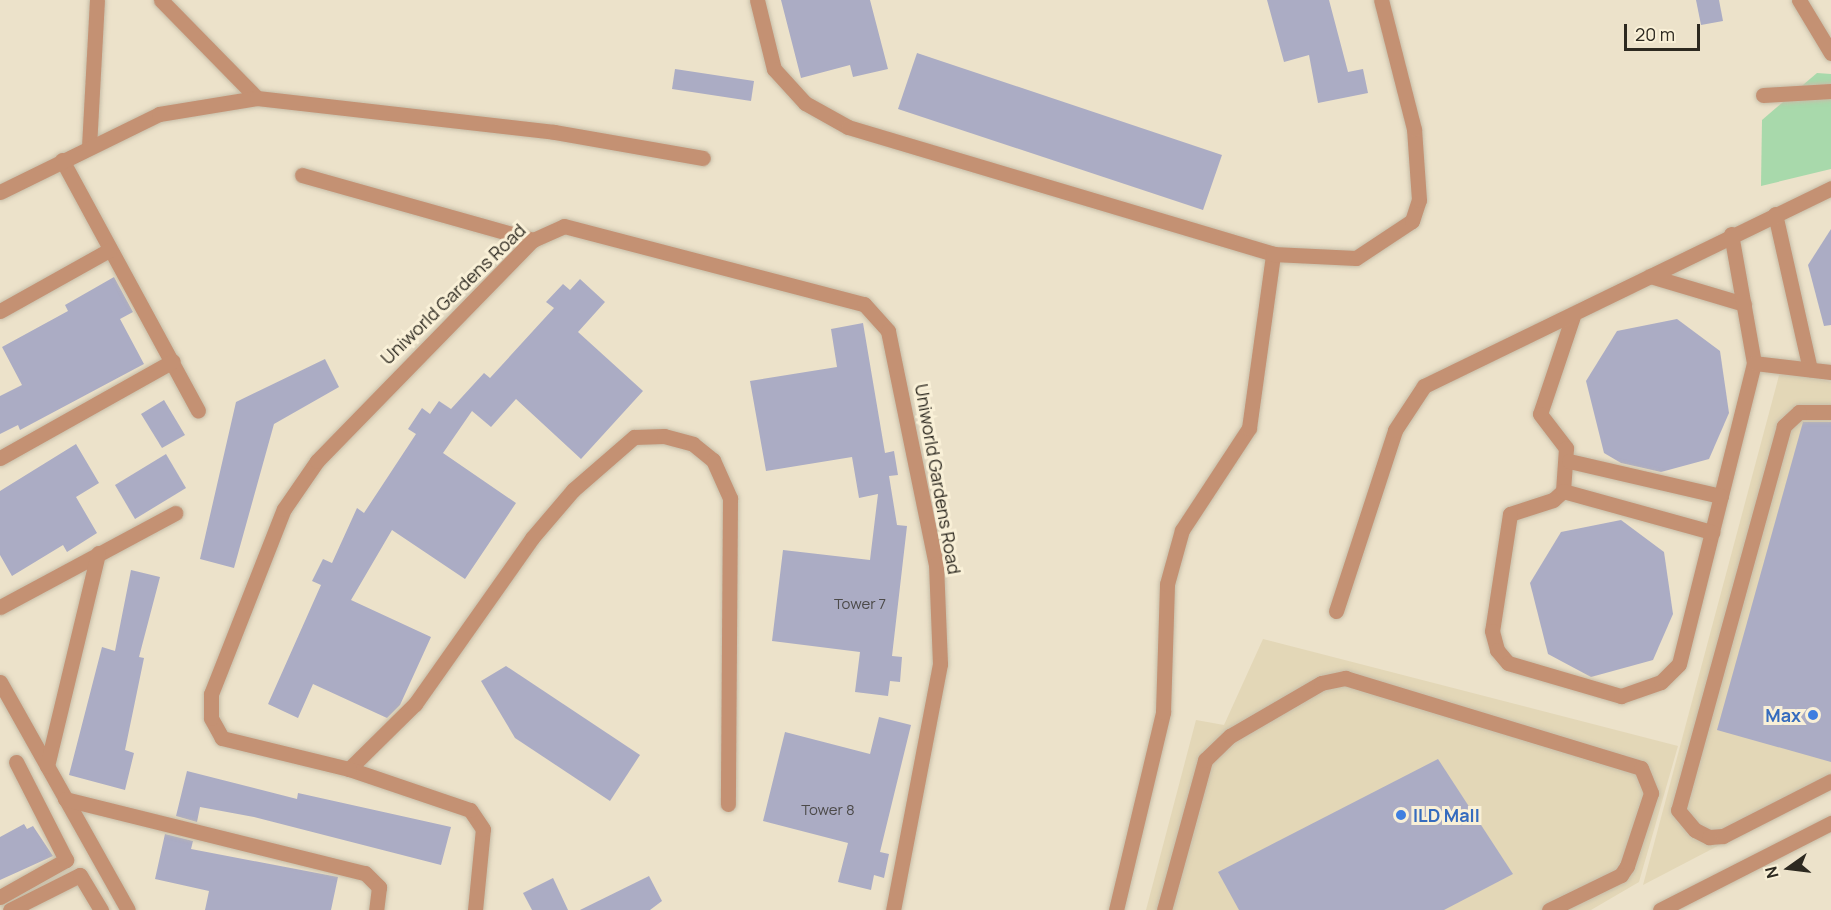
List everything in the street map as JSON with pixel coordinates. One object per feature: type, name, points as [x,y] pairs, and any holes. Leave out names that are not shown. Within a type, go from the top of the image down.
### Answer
[{"type":"street","points":[[89,147],[97,0]]},
{"type":"street","points":[[161,0],[257,98]]},
{"type":"street","points":[[757,0],[774,69],[805,103],[848,127],[1273,254],[1356,258],[1412,222],[1419,200],[1414,129],[1381,0]]},
{"type":"street","points":[[1799,0],[1831,53]]},
{"type":"street","points":[[1763,95],[1831,91]]},
{"type":"street","points":[[0,192],[159,114],[257,98],[554,132],[703,158]]},
{"type":"street","points":[[62,160],[108,250],[173,362],[198,411]]},
{"type":"street","points":[[302,175],[533,240]]},
{"type":"street","points":[[1336,611],[1395,430],[1412,398],[1437,379],[1573,316],[1731,234],[1831,188]]},
{"type":"street","points":[[1775,214],[1810,369]]},
{"type":"street","name":"Uniworld Gardens Road","points":[[475,910],[480,819],[470,810],[349,769],[222,738],[211,718],[211,694],[284,509],[317,461],[533,240],[551,228],[584,230],[864,304],[888,331],[936,564],[940,664],[893,910]]},
{"type":"street","points":[[1573,316],[1540,414],[1566,448],[1569,461],[1563,491],[1553,500],[1520,508],[1506,521],[1492,631],[1497,650],[1508,663],[1534,675],[1621,696],[1660,682],[1679,664],[1754,363],[1731,234]]},
{"type":"street","points":[[0,311],[108,250]]},
{"type":"street","points":[[1116,910],[1163,712],[1167,584],[1182,530],[1250,428],[1273,254]]},
{"type":"street","points":[[1650,276],[1744,304]]},
{"type":"street","points":[[0,458],[173,362]]},
{"type":"street","points":[[1754,363],[1831,372]]},
{"type":"street","points":[[1831,412],[1799,412],[1784,426],[1678,810],[1695,830],[1709,837],[1723,836],[1831,781]]},
{"type":"street","points":[[349,769],[415,704],[532,538],[573,490],[634,437],[664,436],[693,444],[713,460],[730,498],[728,804]]},
{"type":"street","points":[[1569,461],[1721,496]]},
{"type":"street","points":[[1563,491],[1712,532]]},
{"type":"street","points":[[0,607],[175,513]]},
{"type":"street","points":[[47,766],[98,553]]},
{"type":"street","points":[[1164,910],[1205,760],[1230,736],[1321,683],[1345,678],[1641,768],[1651,793],[1627,866],[1621,875],[1549,910]]},
{"type":"street","points":[[0,682],[128,910]]},
{"type":"street","points":[[0,897],[66,860],[16,762]]},
{"type":"street","points":[[65,799],[365,873],[379,887],[376,910]]},
{"type":"street","points":[[1660,910],[1831,823]]},
{"type":"street","points":[[10,910],[80,875],[101,910]]},
{"type":"shaded area","points":[[1781,368],[1831,382],[1831,787],[1643,885]]},
{"type":"shaded area","points":[[1263,639],[1678,746],[1639,882],[1591,910],[1146,910],[1196,720],[1224,725]]},
{"type":"green space","points":[[1817,73],[1831,74],[1831,169],[1761,186],[1762,120]]},
{"type":"building","points":[[781,0],[870,0],[888,69],[853,77],[850,65],[801,78]]},
{"type":"building","points":[[1267,0],[1329,0],[1348,72],[1363,69],[1368,93],[1318,103],[1309,55],[1284,62]]},
{"type":"building","points":[[1696,0],[1719,0],[1723,21],[1701,25]]},
{"type":"building","points":[[917,53],[1222,155],[1203,210],[898,109]]},
{"type":"building","points":[[675,69],[754,81],[751,101],[672,89]]},
{"type":"building","points":[[1831,229],[1831,325],[1824,326],[1808,265]]},
{"type":"building","points":[[114,277],[133,312],[120,319],[144,364],[20,430],[18,425],[0,434],[0,396],[22,385],[2,347],[68,311],[65,305]]},
{"type":"building","points":[[580,279],[605,302],[578,332],[643,391],[581,459],[516,399],[491,427],[472,411],[443,453],[516,503],[465,579],[392,530],[351,600],[431,637],[400,705],[387,718],[313,684],[298,718],[268,704],[321,585],[312,581],[323,559],[332,563],[357,508],[364,513],[416,434],[408,429],[422,408],[430,414],[439,401],[451,409],[484,373],[490,378],[554,308],[546,302],[563,284],[570,290]]},
{"type":"building","points":[[1677,319],[1720,351],[1729,413],[1709,459],[1661,472],[1621,463],[1604,453],[1586,381],[1617,331]]},
{"type":"building","points":[[863,323],[885,453],[894,451],[898,475],[889,476],[897,525],[907,526],[892,656],[902,657],[900,682],[890,681],[888,696],[855,692],[860,652],[772,641],[783,550],[870,560],[878,494],[859,498],[852,457],[766,471],[750,381],[837,367],[831,329]]},
{"type":"building","points":[[325,359],[339,387],[274,424],[234,568],[200,559],[236,402]]},
{"type":"building","points":[[164,400],[185,435],[162,448],[141,414]]},
{"type":"building","points":[[1803,422],[1831,422],[1831,762],[1717,730]]},
{"type":"building","points":[[76,444],[99,483],[76,497],[97,533],[67,552],[63,545],[12,576],[0,555],[0,491]]},
{"type":"building","points":[[166,454],[186,488],[135,519],[115,485]]},
{"type":"building","points":[[1621,520],[1664,552],[1673,614],[1653,660],[1591,677],[1548,654],[1530,583],[1561,532]]},
{"type":"building","points":[[131,570],[160,577],[139,657],[144,658],[125,750],[134,753],[125,790],[69,775],[102,647],[115,651]]},
{"type":"building","points":[[506,666],[640,755],[610,801],[515,738],[481,681]]},
{"type":"building","points":[[879,717],[911,725],[880,852],[889,854],[884,878],[874,875],[871,890],[838,882],[848,843],[763,821],[785,732],[870,754]]},
{"type":"building","name":"ILD Mall","points":[[1438,759],[1513,874],[1444,910],[1239,910],[1218,872]]},
{"type":"building","points":[[187,771],[297,799],[298,793],[451,827],[441,865],[254,817],[200,807],[197,822],[176,816]]},
{"type":"building","points":[[24,824],[27,829],[33,826],[53,856],[0,880],[0,837]]},
{"type":"building","points":[[165,834],[193,841],[191,849],[338,877],[331,910],[205,910],[209,891],[155,879]]},
{"type":"building","points":[[649,876],[662,901],[650,910],[580,910]]},
{"type":"building","points":[[553,878],[568,910],[532,910],[523,893]]},
{"type":"place","name":"Max","points":[[1813,715]]},
{"type":"place","name":"ILD Mall","points":[[1401,815]]}]
